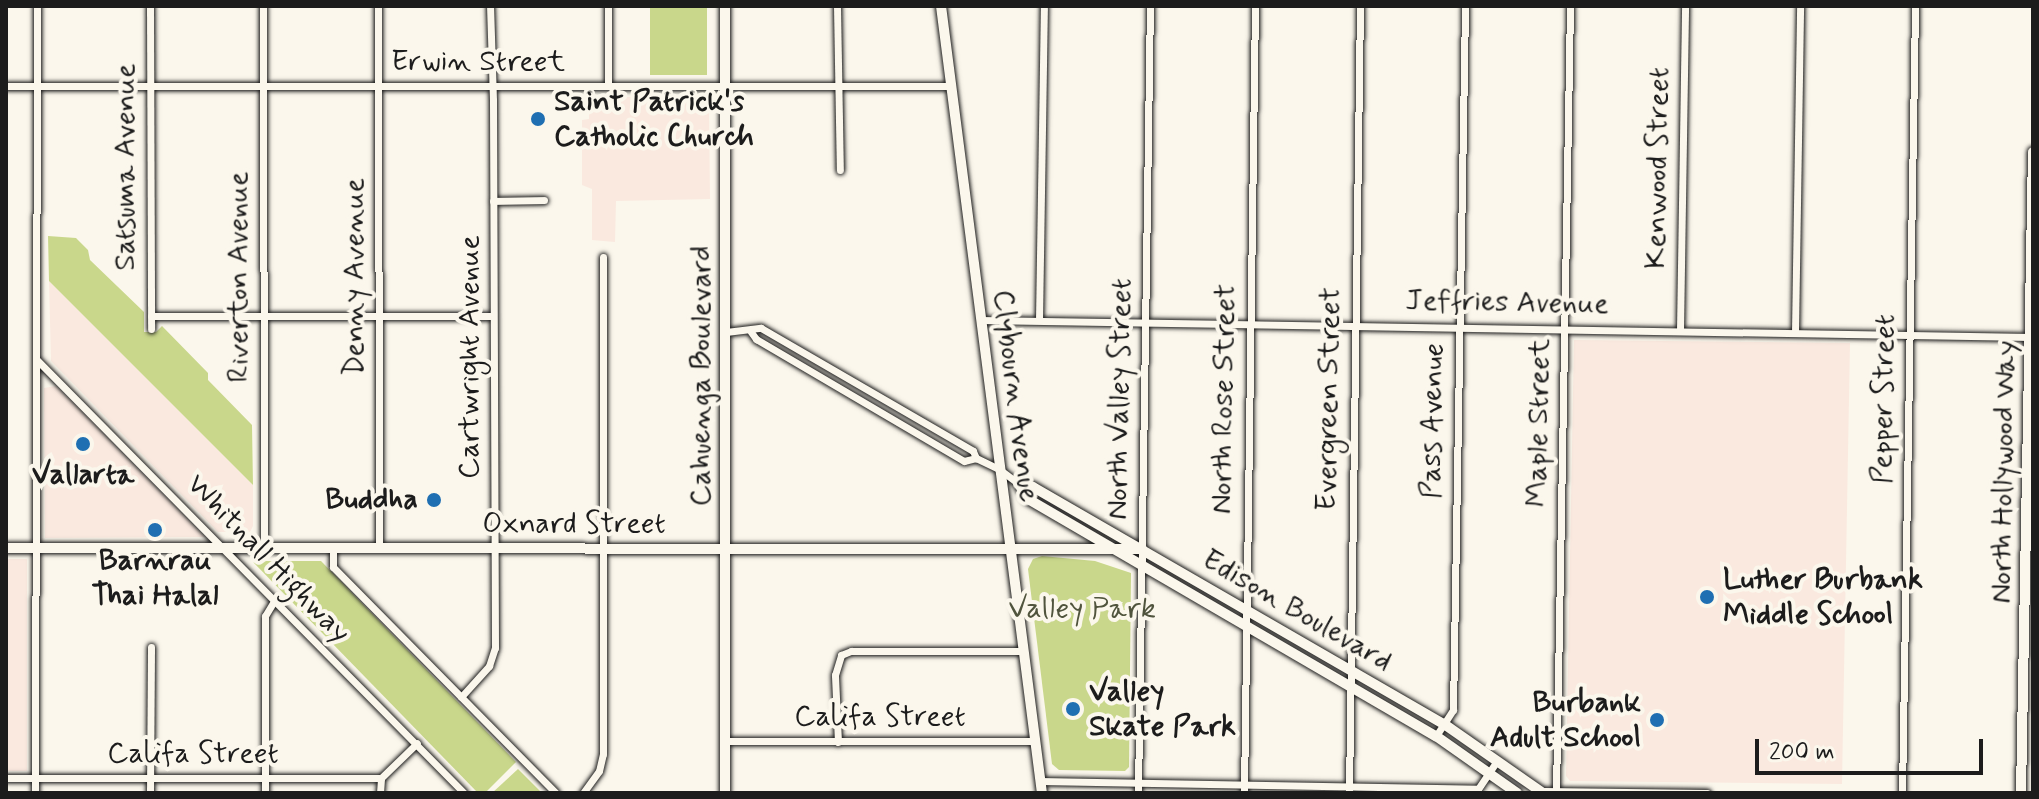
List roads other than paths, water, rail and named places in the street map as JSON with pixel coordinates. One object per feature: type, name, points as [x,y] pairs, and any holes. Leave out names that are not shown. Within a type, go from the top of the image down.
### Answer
[{"type":"main road","name":"Cahuenga Boulevard","points":[[725,6],[725,793]]},
{"type":"main road","name":"Clybourn Avenue","points":[[941,6],[1041,787]]},
{"type":"main road","name":"North Hollywood Way","points":[[2021,793],[2030,579],[2033,152]]},
{"type":"main road","name":"Edison Boulevard","points":[[1019,484],[1033,487],[1351,669],[1444,724],[1542,792]]},
{"type":"main road","name":"Edison Boulevard","points":[[1019,484],[1028,499],[1436,736],[1517,793]]},
{"type":"main road","name":"Oxnard Street","points":[[6,548],[1142,549]]},
{"type":"street","points":[[35,793],[37,6]]},
{"type":"street","name":"Satsuma Avenue","points":[[150,6],[151,329]]},
{"type":"street","name":"Riverton Avenue","points":[[263,6],[264,548]]},
{"type":"street","name":"Denny Avenue","points":[[378,6],[379,549]]},
{"type":"street","name":"Cartwright Avenue","points":[[461,697],[492,660],[493,201],[490,6]]},
{"type":"street","points":[[608,6],[608,85]]},
{"type":"street","points":[[837,6],[840,170]]},
{"type":"street","points":[[1039,320],[1044,6]]},
{"type":"street","name":"North Valley Street","points":[[1138,793],[1150,6]]},
{"type":"street","name":"North Rose Street","points":[[1244,789],[1255,6]]},
{"type":"street","name":"Evergreen Street","points":[[1349,790],[1360,6]]},
{"type":"street","name":"Pass Avenue","points":[[1436,736],[1453,710],[1465,6]]},
{"type":"street","name":"Maple Street","points":[[1556,792],[1570,6]]},
{"type":"street","name":"Kenwood Street","points":[[1680,330],[1685,6]]},
{"type":"street","points":[[1795,332],[1800,6]]},
{"type":"street","name":"Pepper Street","points":[[1902,793],[1915,6]]},
{"type":"street","name":"Erwin Street","points":[[6,86],[951,86]]},
{"type":"street","points":[[493,201],[544,200]]},
{"type":"street","points":[[583,793],[599,771],[603,754],[603,257]]},
{"type":"street","points":[[151,316],[493,316]]},
{"type":"street","name":"Jeffries Avenue","points":[[980,320],[1145,320],[2032,337]]},
{"type":"street","name":"Edison Boulevard","points":[[726,332],[751,332],[761,328],[973,451],[976,458]]},
{"type":"street","name":"Edison Boulevard","points":[[751,332],[756,339],[964,461],[976,458],[999,469],[1019,484]]},
{"type":"street","name":"Whitnall Highway","points":[[37,360],[464,793]]},
{"type":"street","name":"Whitnall Highway","points":[[333,549],[333,567],[556,793]]},
{"type":"street","points":[[265,793],[265,616],[274,601]]},
{"type":"street","points":[[150,793],[151,647]]},
{"type":"street","points":[[838,742],[835,675],[841,655],[851,651],[1024,651]]},
{"type":"street","name":"Califa Street","points":[[725,741],[1035,741]]},
{"type":"street","points":[[380,793],[381,778],[417,743]]},
{"type":"street","points":[[1041,787],[1139,782],[1244,789],[1451,791],[1478,789],[1497,761]]},
{"type":"street","name":"Califa Street","points":[[6,778],[381,778]]},
{"type":"street","points":[[1542,792],[1707,793]]},
{"type":"place","name":"Saint Patrick's Catholic Church","points":[[538,119]]},
{"type":"place","name":"Vallarta","points":[[83,444]]},
{"type":"place","name":"Buddha","points":[[434,500]]},
{"type":"place","name":"Barnrau Thai Halal","points":[[155,530]]},
{"type":"place","name":"Luther Burbank Middle School","points":[[1707,597]]},
{"type":"place","name":"Valley Skate Park","points":[[1073,709]]},
{"type":"place","name":"Burbank Adult School","points":[[1657,720]]},
{"type":"park label","name":"Valley Park","points":[[1082,609]]}]
